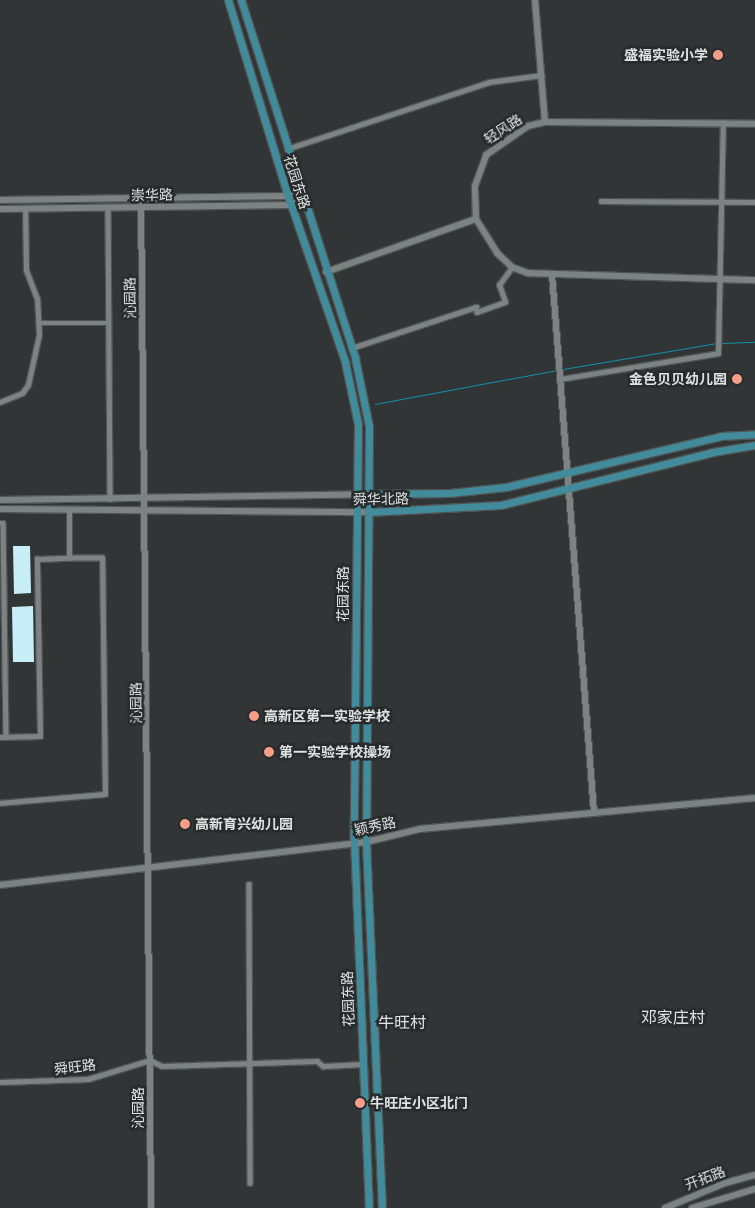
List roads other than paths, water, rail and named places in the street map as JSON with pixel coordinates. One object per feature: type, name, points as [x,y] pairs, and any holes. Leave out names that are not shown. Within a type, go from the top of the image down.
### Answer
[{"type":"main road","name":"花园东路","points":[[228,0],[288,196],[345,362],[355,405],[355,843],[369,1208]]},
{"type":"main road","name":"花园东路","points":[[241,0],[326,272],[352,348],[368,419],[366,842],[382,1208]]},
{"type":"main road","name":"舜华北路","points":[[368,494],[450,493],[506,487],[721,436],[755,434]]},
{"type":"main road","name":"舜华北路","points":[[368,512],[502,505],[713,452],[755,446]]},
{"type":"street","name":"轻风路","points":[[476,219],[476,186],[486,155],[528,126],[544,122],[535,0]]},
{"type":"street","points":[[287,149],[489,82],[542,75]]},
{"type":"street","points":[[544,122],[755,124]]},
{"type":"street","points":[[560,372],[718,353],[724,124]]},
{"type":"street","name":"崇华路","points":[[0,200],[288,196],[301,191]]},
{"type":"street","name":"沁园路","points":[[141,198],[150,867],[151,1208]]},
{"type":"street","name":"崇华路","points":[[0,209],[291,204],[304,199]]},
{"type":"street","points":[[601,200],[755,202]]},
{"type":"street","points":[[108,208],[110,499]]},
{"type":"street","points":[[0,402],[22,393],[28,385],[40,323],[37,299],[26,270],[25,209]]},
{"type":"street","points":[[326,272],[476,219],[497,253],[512,267],[552,274],[755,280]]},
{"type":"street","points":[[352,348],[476,307],[477,312],[505,302],[499,284],[512,267]]},
{"type":"street","points":[[552,274],[568,473],[571,489],[594,813]]},
{"type":"street","points":[[40,323],[109,322]]},
{"type":"street","name":"舜华北路","points":[[0,500],[368,494]]},
{"type":"street","name":"舜华北路","points":[[0,510],[145,513],[231,509],[368,512]]},
{"type":"street","points":[[69,512],[69,558]]},
{"type":"street","points":[[0,523],[4,523],[6,737]]},
{"type":"street","points":[[0,737],[40,736],[37,559],[102,558],[105,794],[0,803]]},
{"type":"street","name":"颖秀路","points":[[0,885],[366,842],[420,829],[755,798]]},
{"type":"street","points":[[249,884],[250,1183]]},
{"type":"street","points":[[150,1060],[162,1066],[250,1063],[363,1064]]},
{"type":"street","name":"舜旺路","points":[[0,1082],[88,1079],[150,1060]]},
{"type":"street","name":"开拓路","points":[[665,1208],[755,1175]]},
{"type":"street","name":"开拓路","points":[[692,1208],[755,1189]]},
{"type":"waterway","points":[[721,343],[755,342]]},
{"type":"waterway","points":[[563,369],[717,343]]},
{"type":"waterway","points":[[375,404],[556,370]]},
{"type":"place","name":"盛福实验小学","points":[[718,55]]},
{"type":"place","name":"金色贝贝幼儿园","points":[[737,379]]},
{"type":"place","name":"高新区第一实验学校","points":[[254,716]]},
{"type":"place","name":"第一实验学校操场","points":[[269,752]]},
{"type":"place","name":"高新育兴幼儿园","points":[[185,824]]},
{"type":"place","name":"牛旺庄小区北门","points":[[360,1103]]},
{"type":"district","name":"邓家庄村","points":[[673,1018]]},
{"type":"district","name":"牛旺村","points":[[402,1023]]}]
